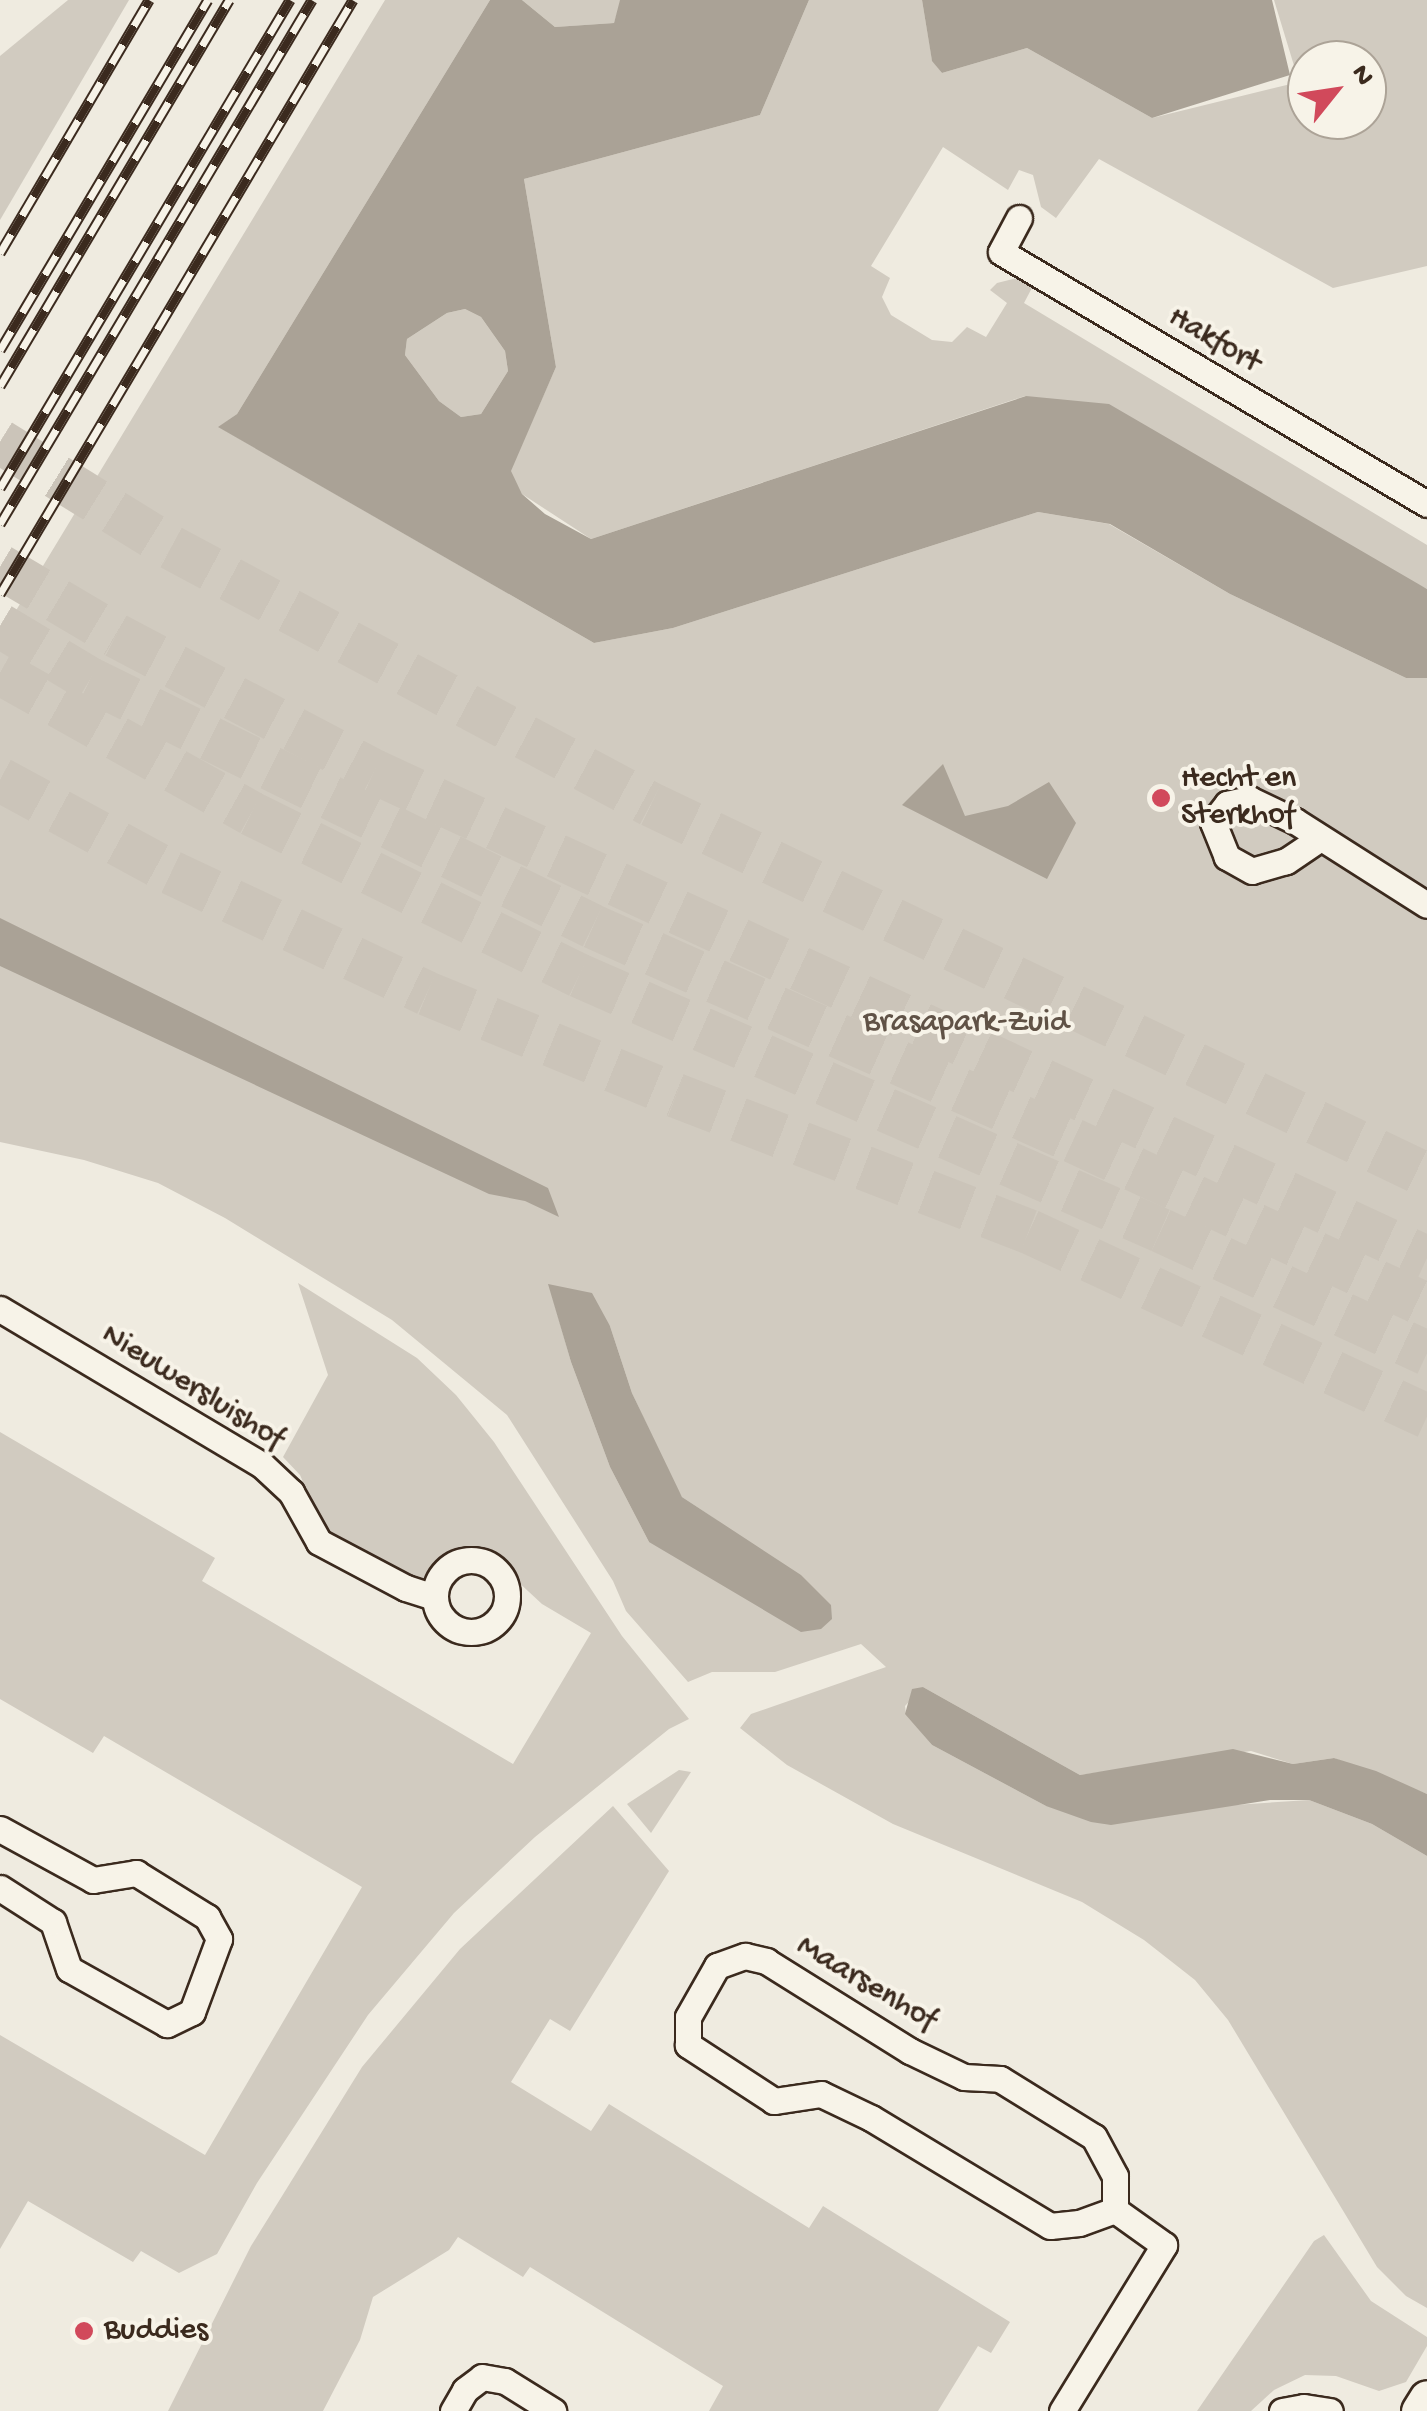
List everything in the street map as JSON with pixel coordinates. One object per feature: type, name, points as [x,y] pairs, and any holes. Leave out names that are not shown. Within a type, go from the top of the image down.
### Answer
[{"type":"street","name":"Hakfort","points":[[1019,218],[1001,252],[1427,504]]},
{"type":"street","points":[[1320,840],[1427,905]]},
{"type":"street","name":"Nieuwersluishof","points":[[0,1309],[262,1464],[291,1492],[319,1542],[406,1588],[434,1597]]},
{"type":"street","points":[[0,1829],[93,1880],[136,1873],[207,1917],[219,1939],[192,2012],[168,2024],[68,1969],[54,1922],[0,1888]]},
{"type":"street","name":"Maarsenhof","points":[[744,1956],[766,1962],[910,2051],[964,2077],[1000,2079],[1094,2136],[1115,2176],[1115,2210],[1080,2223],[1050,2226],[846,2105],[820,2094],[774,2101],[688,2045],[688,2017],[718,1966],[744,1956]]},
{"type":"street","points":[[1062,2411],[1164,2244],[1115,2210]]},
{"type":"street","points":[[453,2411],[465,2390],[482,2377],[506,2380],[552,2411]]},
{"type":"street","points":[[1419,2411],[1427,2398]]},
{"type":"street","points":[[1282,2411],[1304,2407],[1330,2411]]},
{"type":"green space","points":[[68,0],[129,0],[0,220],[0,56]]},
{"type":"green space","name":"Brasapark-Zuid","points":[[385,0],[490,0],[237,414],[219,427],[594,643],[673,628],[1038,512],[1109,524],[1230,594],[1406,678],[1427,678],[1427,1794],[1334,1758],[1293,1764],[1251,1751],[1080,1775],[923,1687],[905,1706],[906,1714],[932,1745],[1046,1806],[1219,1806],[1309,1800],[1372,1824],[1427,1856],[1427,2308],[1406,2296],[1377,2267],[1228,2020],[1195,1980],[1144,1940],[1082,1902],[893,1824],[787,1765],[740,1728],[751,1714],[886,1667],[861,1644],[775,1672],[712,1672],[688,1682],[626,1611],[613,1581],[507,1415],[392,1320],[225,1218],[158,1183],[84,1160],[0,1142],[0,637]],"holes":[[[549,1285],[610,1326],[632,1393],[672,1479],[682,1497],[718,1521],[649,1542],[610,1467],[571,1362]]]},
{"type":"green space","points":[[522,0],[621,1],[614,23],[555,27]]},
{"type":"green space","points":[[809,0],[922,0],[932,60],[942,73],[1027,48],[1152,118],[1287,85],[1287,140],[1387,140],[1387,40],[1287,43],[1274,0],[1427,0],[1427,266],[1333,288],[1099,159],[1056,218],[1041,207],[1033,175],[1019,170],[1008,190],[943,147],[871,266],[890,278],[882,297],[891,315],[932,340],[952,342],[967,327],[986,337],[1007,303],[990,290],[997,283],[1021,277],[1034,284],[1024,303],[1427,545],[1427,589],[1025,396],[591,539],[522,494],[510,471],[556,367],[524,179],[760,115]]},
{"type":"green space","points":[[465,309],[481,317],[505,351],[508,371],[481,414],[461,417],[439,401],[405,355],[407,339],[447,313]]},
{"type":"green space","points":[[298,1283],[417,1358],[456,1395],[494,1442],[622,1636],[689,1719],[669,1729],[535,1837],[454,1913],[368,2015],[257,2183],[217,2254],[179,2273],[141,2251],[133,2262],[28,2201],[0,2249],[0,2035],[205,2155],[362,1887],[104,1736],[93,1753],[0,1699],[0,1432],[215,1558],[202,1581],[513,1764],[591,1633],[542,1604],[488,1554],[463,1551],[429,1579],[406,1580],[327,1537],[300,1475],[283,1457],[328,1375]]},
{"type":"green space","points":[[679,1770],[691,1772],[651,1833],[627,1804]]},
{"type":"green space","points":[[613,1806],[669,1871],[570,2031],[550,2019],[511,2082],[591,2131],[609,2104],[809,2228],[823,2206],[1010,2322],[991,2353],[978,2346],[938,2411],[709,2411],[723,2386],[530,2267],[523,2277],[458,2237],[449,2250],[373,2297],[360,2340],[323,2411],[168,2411],[251,2246],[362,2067],[460,1949]]},
{"type":"green space","points":[[1324,2235],[1371,2301],[1427,2337],[1427,2346],[1406,2382],[1379,2391],[1336,2376],[1305,2375],[1274,2390],[1251,2411],[1197,2411],[1314,2241]]},
{"type":"shaded area","points":[[490,0],[522,0],[555,27],[614,23],[620,0],[809,0],[760,115],[524,179],[556,367],[511,471],[522,494],[545,514],[591,539],[1026,396],[1109,404],[1427,589],[1427,678],[1406,678],[1230,594],[1110,524],[1038,512],[673,628],[594,643],[218,427],[237,414]],"holes":[[[465,309],[481,317],[505,351],[508,371],[481,414],[461,417],[439,401],[405,355],[407,339],[447,313]]]},
{"type":"shaded area","points":[[922,0],[1272,0],[1287,76],[1152,118],[1027,48],[942,73],[932,61]]},
{"type":"shaded area","points":[[943,764],[965,816],[1008,806],[1049,782],[1076,823],[1047,879],[902,805]]},
{"type":"shaded area","points":[[0,918],[548,1188],[559,1217],[525,1201],[489,1194],[0,966]]},
{"type":"shaded area","points":[[548,1284],[592,1293],[610,1326],[632,1393],[682,1497],[801,1575],[831,1605],[832,1619],[821,1629],[801,1632],[649,1542],[610,1467],[571,1362]]},
{"type":"shaded area","points":[[923,1687],[1080,1775],[1233,1749],[1293,1764],[1334,1758],[1376,1771],[1427,1794],[1427,1856],[1372,1824],[1309,1800],[1270,1800],[1111,1825],[1091,1822],[1046,1806],[932,1745],[905,1714],[912,1689]]},
{"type":"tunnel","points":[[0,441],[171,547],[651,804],[1427,1175]]},
{"type":"tunnel","points":[[0,566],[116,635],[374,771],[1427,1258]]},
{"type":"tunnel","points":[[0,625],[90,679],[593,926],[1073,1140],[1427,1305]]},
{"type":"tunnel","points":[[0,672],[251,813],[579,975],[1161,1230],[1427,1353]]},
{"type":"tunnel","points":[[0,779],[171,872],[427,993],[676,1095],[1029,1231],[1427,1416]]},
{"type":"railway","points":[[0,253],[149,0]]},
{"type":"railway","points":[[0,350],[208,0]]},
{"type":"railway","points":[[0,386],[229,0]]},
{"type":"railway","points":[[0,488],[290,0]]},
{"type":"railway","points":[[0,524],[312,0]]},
{"type":"railway","points":[[0,594],[353,0]]},
{"type":"place","name":"Hecht en Sterkhof","points":[[1161,798]]},
{"type":"place","name":"Buddies","points":[[84,2331]]}]
